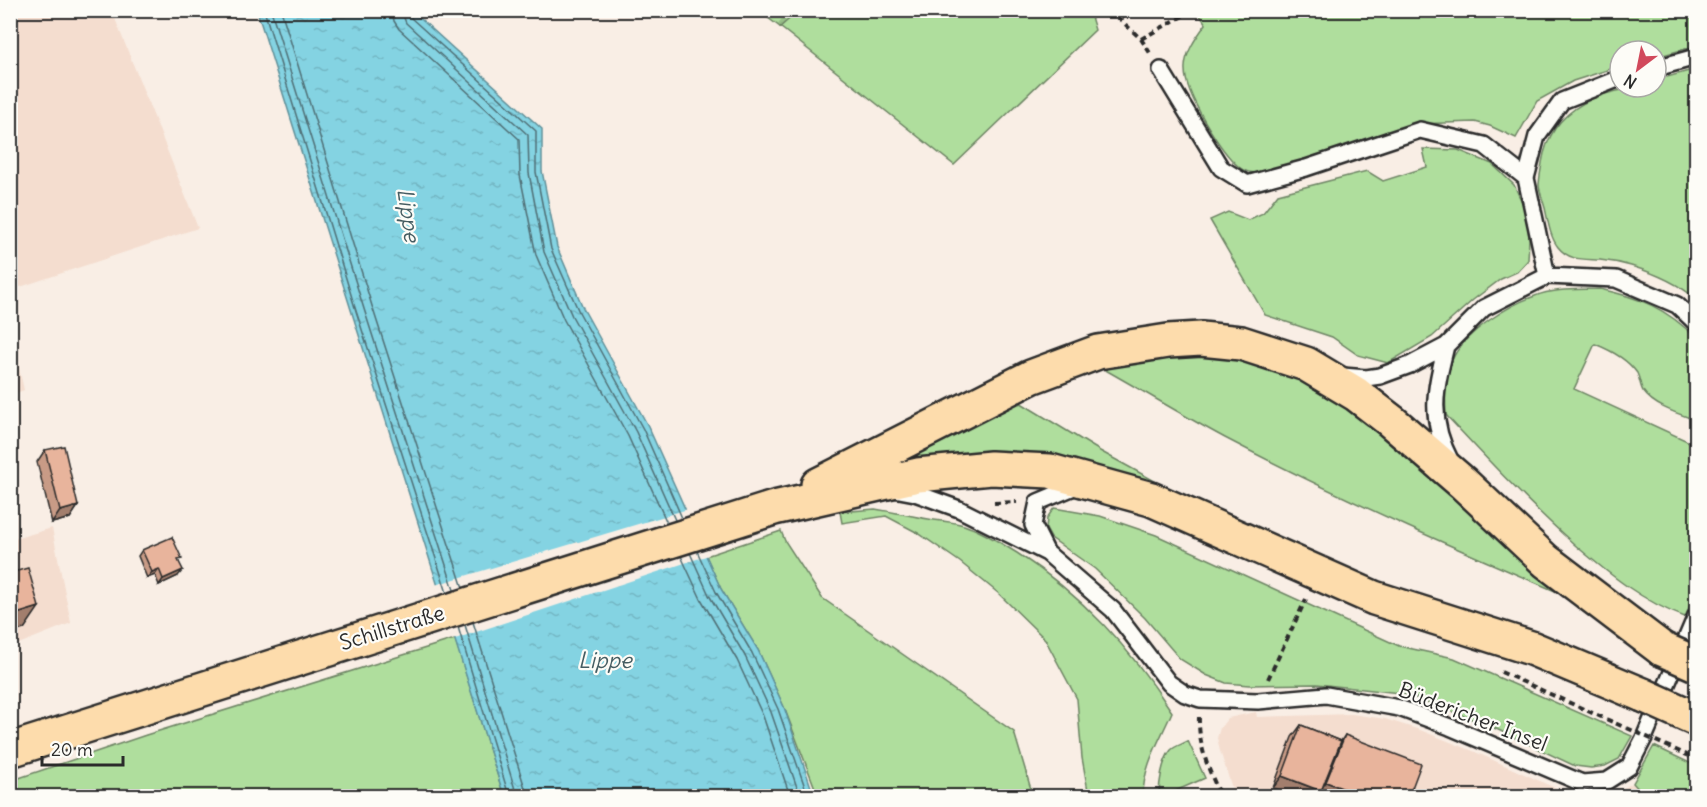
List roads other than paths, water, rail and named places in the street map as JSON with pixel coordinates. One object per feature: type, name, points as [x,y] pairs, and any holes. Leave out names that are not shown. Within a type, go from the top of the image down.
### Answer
[{"type":"main road","points":[[774,508],[1031,377],[1098,352],[1168,341],[1201,339],[1241,344],[1306,364],[1356,394],[1463,483],[1546,561],[1662,650],[1696,664]]},
{"type":"main road","points":[[774,508],[918,475],[991,468],[1050,471],[1151,499],[1374,598],[1531,648],[1696,719]]},
{"type":"main road","name":"Schillstraße","points":[[10,750],[774,508]]},
{"type":"lane","points":[[1668,65],[1696,57]]},
{"type":"lane","points":[[1161,70],[1221,168],[1247,184],[1306,168],[1420,130],[1484,145],[1526,178]]},
{"type":"lane","points":[[1547,276],[1526,178],[1537,136],[1562,101],[1608,83]]},
{"type":"lane","points":[[1306,364],[1343,376],[1366,378],[1380,376],[1410,365],[1446,346],[1484,308],[1547,276],[1616,279],[1677,305],[1696,323]]},
{"type":"lane","points":[[1446,346],[1436,387],[1435,418],[1444,448],[1463,483]]},
{"type":"lane","points":[[1047,553],[1032,525],[1038,502],[1090,481]]},
{"type":"lane","points":[[876,485],[915,493],[959,509],[1047,553]]},
{"type":"lane","name":"Büdericher Insel","points":[[1047,553],[1113,610],[1168,683],[1185,694],[1200,699],[1258,701],[1326,695],[1399,708],[1582,783],[1607,781],[1629,767],[1644,738],[1696,616]]},
{"type":"water","name":"Lippe","points":[[257,11],[412,11],[542,129],[542,171],[557,247],[584,310],[648,426],[721,589],[758,650],[784,707],[814,796],[504,796]]}]
